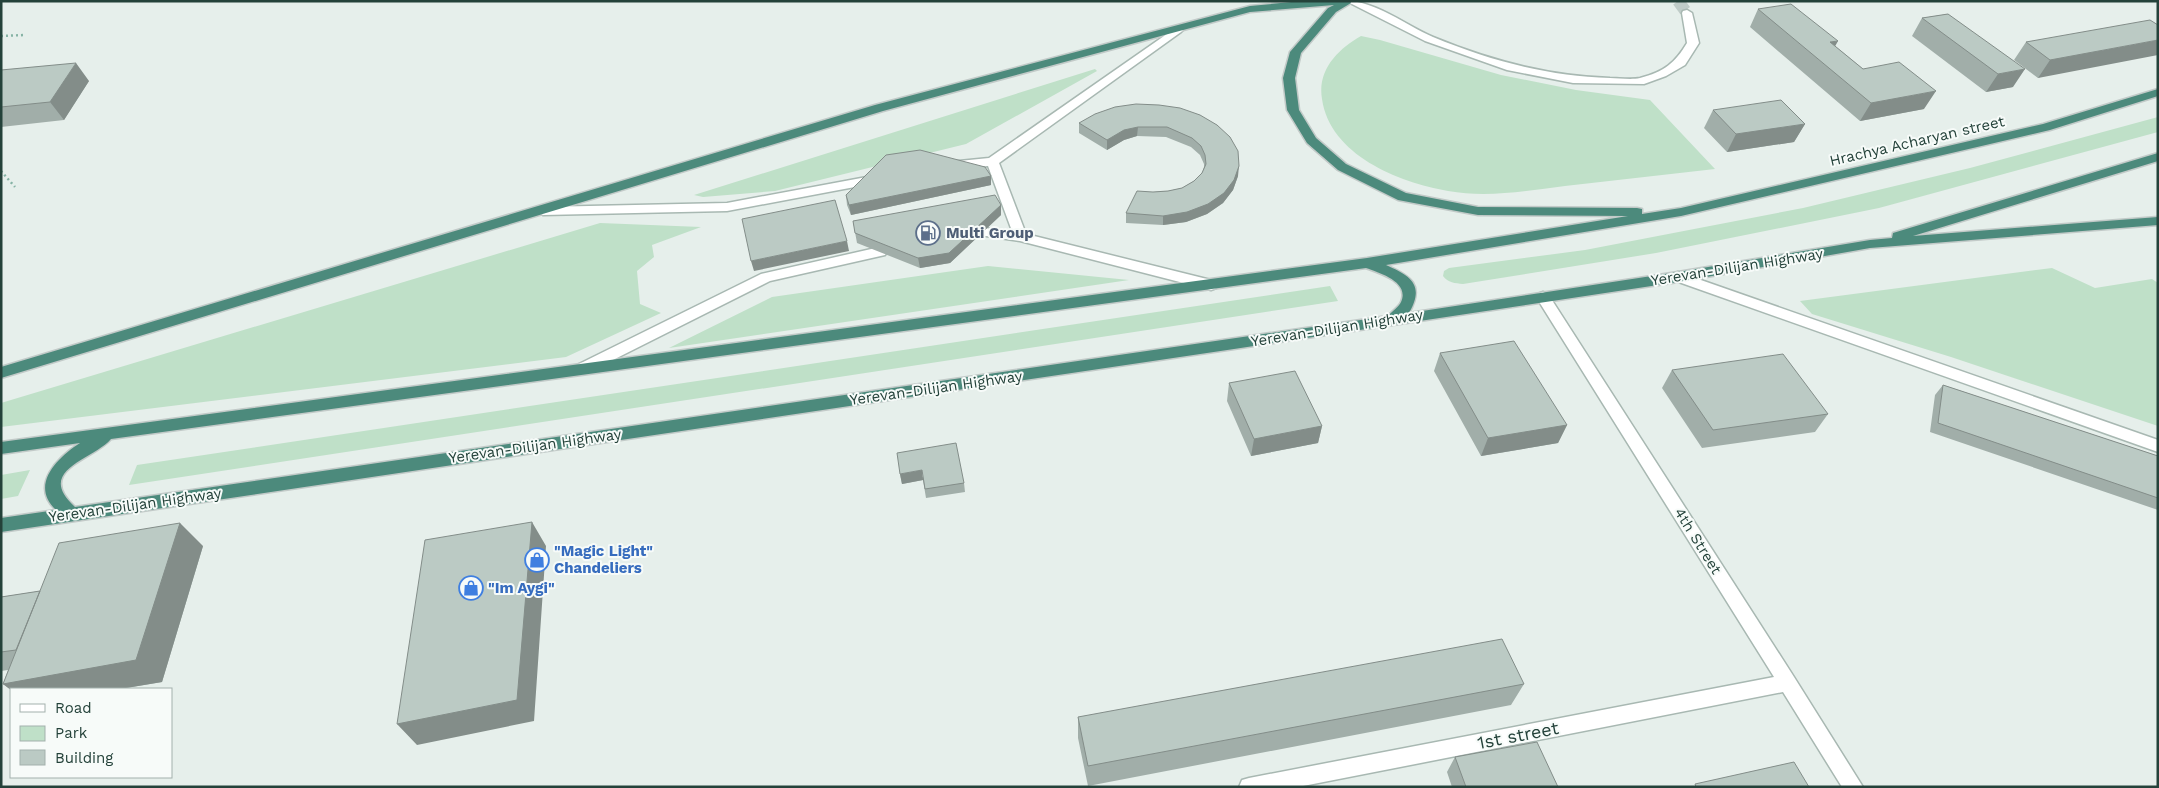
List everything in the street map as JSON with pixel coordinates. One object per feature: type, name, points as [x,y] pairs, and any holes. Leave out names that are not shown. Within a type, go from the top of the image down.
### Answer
[{"type":"highway","points":[[1,373],[543,211],[879,108],[1250,9],[1342,1]]},
{"type":"highway","points":[[1350,1],[1332,10],[1296,52],[1289,78],[1293,110],[1311,140],[1342,167],[1403,197],[1478,212],[1681,212]]},
{"type":"highway","name":"Hrachya Acharyan street","points":[[1681,212],[2046,127],[2158,92]]},
{"type":"highway","points":[[1870,244],[2158,157]]},
{"type":"highway","points":[[1,448],[1367,263],[1681,212]]},
{"type":"highway","points":[[1870,244],[2158,221]]},
{"type":"highway","name":"Yerevan-Dilijan Highway","points":[[1,525],[1234,344],[1678,277],[1870,244]]},
{"type":"highway","points":[[1367,263],[1392,272],[1408,286],[1411,295],[1410,304],[1393,319]]},
{"type":"highway","points":[[71,514],[61,508],[54,498],[51,489],[54,478],[63,465],[109,434]]},
{"type":"street","points":[[1350,1],[1429,39],[1511,68],[1573,80],[1640,82],[1662,74],[1681,63],[1694,44],[1687,13]]},
{"type":"street","points":[[947,166],[992,162],[1177,30]]},
{"type":"street","points":[[992,162],[1020,237]]},
{"type":"street","points":[[543,211],[727,207],[872,180]]},
{"type":"street","points":[[984,232],[1020,237],[1211,284]]},
{"type":"street","points":[[584,368],[766,278],[880,252]]},
{"type":"street","points":[[1678,277],[2158,446]]},
{"type":"street","name":"4th Street","points":[[1543,297],[1853,787]]},
{"type":"street","name":"1st street","points":[[1249,787],[1788,683]]},
{"type":"path","points":[[1,36],[25,35]]},
{"type":"path","points":[[1,171],[15,187]]},
{"type":"green space","points":[[1361,36],[1501,75],[1576,90],[1650,100],[1715,169],[1492,194],[1448,191],[1408,181],[1369,163],[1352,150],[1338,136],[1328,119],[1321,89],[1326,70],[1344,47]]},
{"type":"green space","points":[[1095,69],[1097,71],[966,144],[775,191],[703,197],[694,195]]},
{"type":"green space","points":[[2158,117],[2158,132],[1879,208],[1656,253],[1463,284],[1449,281],[1443,276],[1444,271],[1449,268],[1585,250],[1803,208],[1970,168]]},
{"type":"green space","points":[[600,223],[701,227],[652,245],[654,257],[637,271],[640,304],[661,313],[566,357],[1,427],[1,403]]},
{"type":"green space","points":[[988,266],[1129,280],[669,348],[772,297]]},
{"type":"green space","points":[[2052,268],[2095,288],[2152,279],[2158,283],[2158,426],[1951,357],[1812,314],[1800,301]]},
{"type":"green space","points":[[1330,286],[1338,301],[129,485],[137,465]]},
{"type":"green space","points":[[30,470],[18,496],[1,499],[1,475]]},
{"type":"building","points":[[1791,4],[1838,41],[1830,42],[1863,69],[1899,62],[1936,91],[1871,103],[1758,9]]},
{"type":"building","points":[[1948,14],[2025,69],[1998,74],[1922,18]]},
{"type":"building","points":[[2150,20],[2158,25],[2158,40],[2050,60],[2026,42]]},
{"type":"building","points":[[76,63],[50,102],[1,107],[1,70]]},
{"type":"building","points":[[1781,100],[1805,124],[1736,134],[1713,110]]},
{"type":"building","points":[[1136,104],[1180,108],[1200,115],[1217,125],[1230,137],[1238,151],[1239,166],[1234,180],[1224,193],[1208,204],[1187,212],[1163,216],[1126,213],[1137,191],[1168,191],[1182,188],[1194,181],[1202,173],[1206,164],[1201,146],[1192,138],[1167,127],[1138,127],[1124,130],[1107,140],[1079,123],[1095,114],[1115,107]]},
{"type":"building","points":[[920,150],[985,167],[991,176],[849,205],[846,195],[886,155]]},
{"type":"building","points":[[995,195],[1001,205],[949,253],[918,258],[855,233],[853,221]]},
{"type":"building","points":[[835,200],[847,241],[751,261],[742,219]]},
{"type":"building","points":[[1514,341],[1567,425],[1488,438],[1440,353]]},
{"type":"building","points":[[1783,354],[1828,414],[1713,430],[1672,370]]},
{"type":"building","points":[[1295,371],[1322,426],[1254,439],[1229,383]]},
{"type":"building","points":[[1943,385],[2158,456],[2158,498],[1938,423]]},
{"type":"building","points":[[956,443],[964,483],[925,489],[922,470],[900,474],[897,453]]},
{"type":"building","points":[[532,522],[517,700],[397,724],[425,540]]},
{"type":"building","points":[[180,523],[136,660],[3,684],[59,543]]},
{"type":"building","points":[[40,591],[16,650],[1,652],[1,597]]},
{"type":"building","points":[[1502,639],[1524,684],[1088,766],[1078,717]]},
{"type":"building","points":[[1537,742],[1558,787],[1466,787],[1455,757]]},
{"type":"building","points":[[1794,762],[1809,787],[1696,787],[1695,784]]},
{"type":"tunnel","points":[[1678,1],[1687,13]]},
{"type":"place","name":"Multi Group","points":[[928,233]]},
{"type":"place","name":"\"Magic Light\" Chandeliers","points":[[537,560]]},
{"type":"place","name":"\"Im Aygi\"","points":[[471,588]]}]
